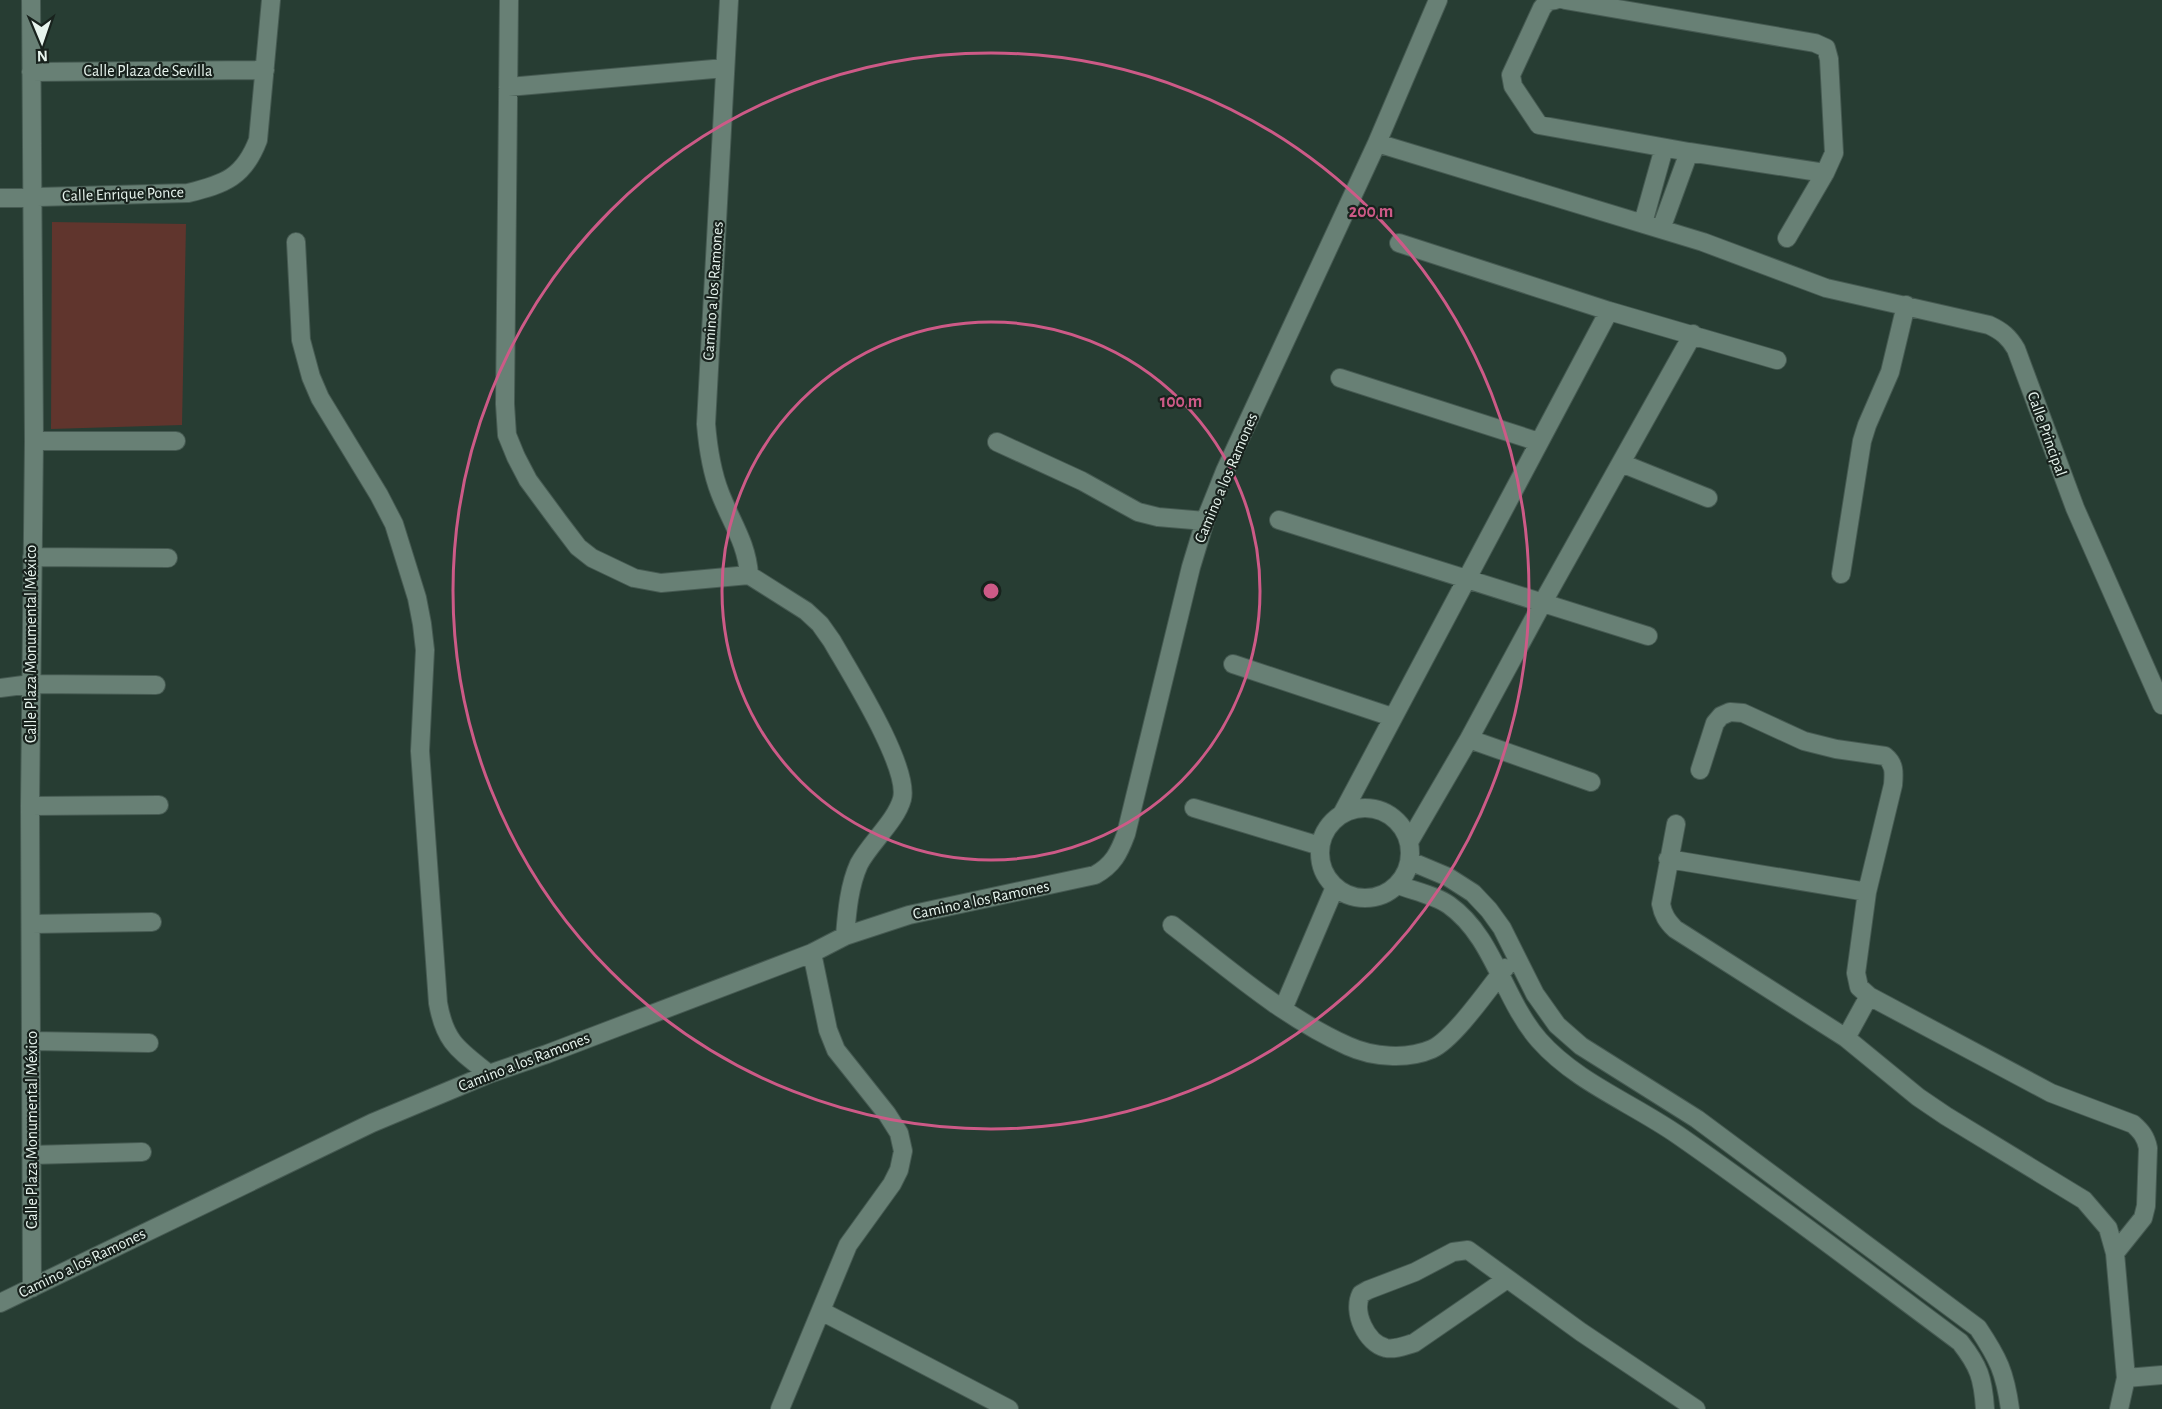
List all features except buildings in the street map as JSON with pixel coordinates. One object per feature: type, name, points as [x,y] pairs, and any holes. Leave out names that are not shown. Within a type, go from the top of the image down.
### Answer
[{"type":"street","name":"Calle Plaza Monumental México","points":[[32,0],[34,441],[30,807],[32,1288]]},
{"type":"street","points":[[265,70],[271,0]]},
{"type":"street","points":[[509,0],[505,404],[507,435],[528,480],[578,547],[592,558],[634,578],[661,583],[748,576],[799,606],[820,624],[832,641],[878,724],[895,761],[901,780],[902,798],[864,857],[853,882],[845,936]]},
{"type":"street","name":"Camino a los Ramones","points":[[729,0],[706,424],[712,471],[746,552],[748,576]]},
{"type":"street","name":"Camino a los Ramones","points":[[0,1303],[372,1123],[489,1074],[548,1054],[812,953],[868,927],[909,915],[1095,875],[1107,868],[1113,862],[1126,834],[1191,567],[1205,521],[1225,471],[1377,143],[1438,0]]},
{"type":"street","points":[[1555,0],[1548,1],[1542,8],[1511,75],[1513,86],[1539,125],[1664,148],[1825,173]]},
{"type":"street","points":[[1565,0],[1815,43],[1826,48],[1829,59],[1834,153],[1825,173],[1787,238]]},
{"type":"street","points":[[508,87],[725,68]]},
{"type":"street","name":"Calle Plaza de Sevilla","points":[[32,72],[265,70]]},
{"type":"street","name":"Calle Enrique Ponce","points":[[0,198],[188,193],[228,180],[241,171],[251,159],[258,140],[265,70]]},
{"type":"street","name":"Calle Principal","points":[[1377,143],[1703,242],[1826,288],[1989,325],[2009,337],[2016,349],[2075,508],[2162,705]]},
{"type":"street","points":[[1643,224],[1664,148]]},
{"type":"street","points":[[1661,229],[1689,152]]},
{"type":"street","points":[[296,242],[301,340],[310,376],[320,398],[394,524],[417,597],[425,650],[420,751],[438,1003],[441,1021],[457,1048],[489,1074]]},
{"type":"street","points":[[1399,243],[1609,311],[1777,360]]},
{"type":"street","points":[[1841,574],[1862,441],[1890,372],[1906,305]]},
{"type":"street","points":[[1342,814],[1362,808],[1382,811],[1400,823],[1409,842],[1410,861],[1406,874],[1398,885],[1384,895],[1367,898],[1350,896],[1335,887],[1326,876],[1320,861],[1320,846],[1328,828],[1342,814],[1609,311]]},
{"type":"street","points":[[1409,842],[1469,739],[1693,334]]},
{"type":"street","points":[[1340,378],[1539,442]]},
{"type":"street","points":[[34,441],[176,441]]},
{"type":"street","points":[[997,442],[1082,481],[1138,512],[1158,517],[1205,521]]},
{"type":"street","points":[[1621,463],[1708,498]]},
{"type":"street","points":[[1279,520],[1648,636]]},
{"type":"street","points":[[32,557],[168,558]]},
{"type":"street","points":[[1233,664],[1392,717]]},
{"type":"street","points":[[0,688],[31,684],[156,685]]},
{"type":"street","points":[[1700,770],[1715,723],[1721,716],[1730,712],[1743,713],[1804,741],[1885,756],[1891,761],[1894,770],[1893,785],[1867,892],[1856,973],[1859,987],[1869,996],[2051,1093],[2133,1124],[2141,1131],[2148,1148],[2146,1206],[2143,1218],[2115,1253]]},
{"type":"street","points":[[1469,739],[1591,782]]},
{"type":"street","points":[[30,807],[159,805]]},
{"type":"street","points":[[1194,808],[1320,846]]},
{"type":"street","points":[[1676,824],[1661,904],[1668,922],[1675,929],[1846,1038],[1936,1110],[2084,1200],[2108,1227],[2115,1253],[2126,1378],[2120,1409]]},
{"type":"street","points":[[1668,858],[1867,892]]},
{"type":"street","points":[[1410,861],[1448,877],[1473,893],[1489,910],[1502,928],[1535,994],[1557,1025],[1581,1046],[1697,1119],[1977,1328],[1996,1355],[2006,1385],[2010,1409]]},
{"type":"street","points":[[1398,885],[1447,904],[1464,918],[1482,940],[1512,1001],[1539,1040],[1562,1062],[1676,1133],[1960,1342],[1975,1361],[1984,1385],[1986,1409]]},
{"type":"street","points":[[1283,1009],[1335,887]]},
{"type":"street","points":[[32,924],[152,922]]},
{"type":"street","points":[[1172,925],[1283,1009],[1349,1047],[1378,1055],[1408,1056],[1433,1049],[1448,1038],[1516,956]]},
{"type":"street","points":[[780,1409],[848,1245],[892,1184],[899,1170],[903,1151],[899,1133],[887,1114],[836,1050],[828,1030],[812,953]]},
{"type":"street","points":[[1846,1038],[1869,996]]},
{"type":"street","points":[[31,1041],[149,1043]]},
{"type":"street","points":[[1726,1170],[1740,1150]]},
{"type":"street","points":[[31,1155],[141,1152]]},
{"type":"street","points":[[1507,1279],[1414,1343],[1399,1348],[1387,1348],[1373,1341],[1365,1330],[1357,1308],[1361,1294],[1368,1290],[1415,1272],[1453,1252],[1468,1250],[1581,1332],[1696,1409]]},
{"type":"street","points":[[821,1311],[1001,1407]]},
{"type":"street","points":[[2126,1378],[2162,1375]]},
{"type":"shaded area","points":[[52,222],[186,224],[182,425],[51,429]]}]
